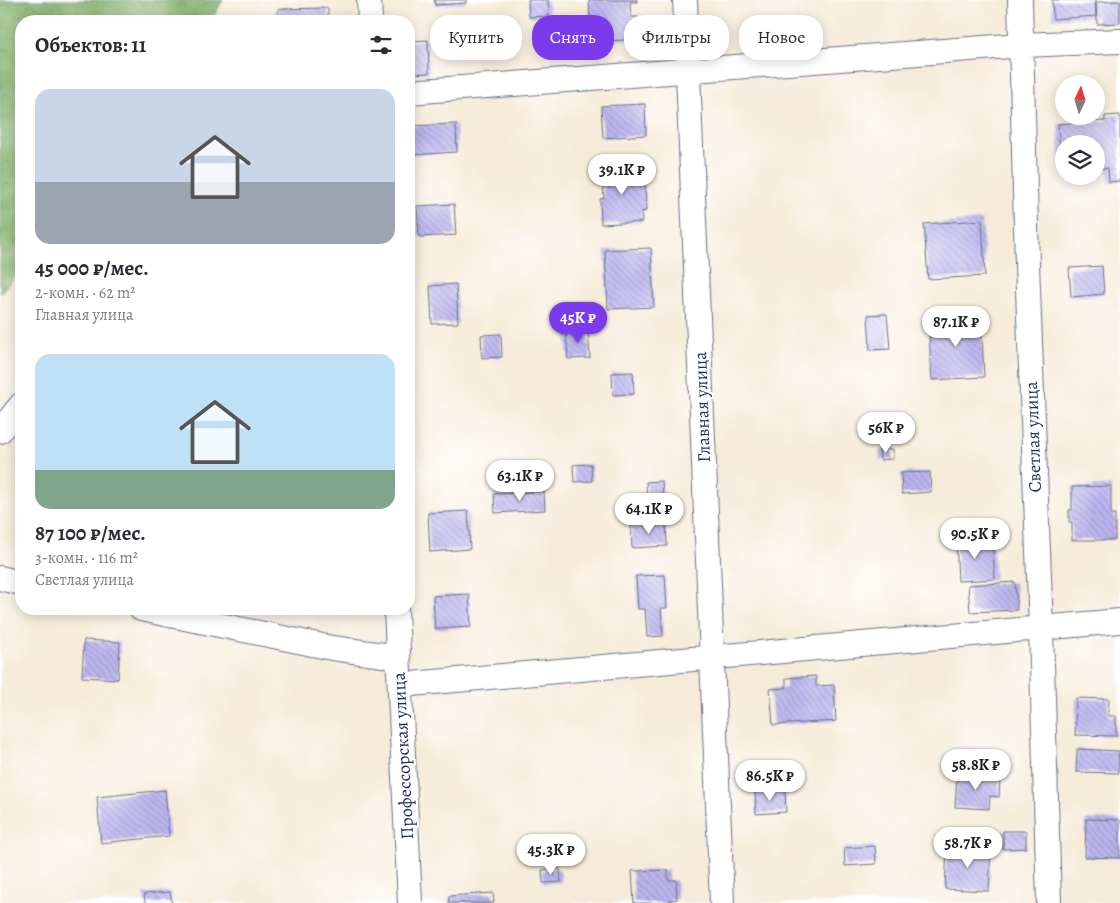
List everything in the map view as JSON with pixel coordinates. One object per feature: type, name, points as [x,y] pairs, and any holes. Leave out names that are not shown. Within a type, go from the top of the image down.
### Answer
[{"type":"street","points":[[369,0],[370,15]]},
{"type":"street","name":"Главная улица","points":[[685,0],[722,903]]},
{"type":"street","name":"Светлая улица","points":[[1020,0],[1049,903]]},
{"type":"street","points":[[415,92],[1022,45],[1120,40]]},
{"type":"street","points":[[0,431],[15,413]]},
{"type":"street","points":[[0,578],[15,582]]},
{"type":"street","points":[[170,615],[332,648],[398,657]]},
{"type":"street","name":"Профессорская улица","points":[[396,615],[410,903]]},
{"type":"street","points":[[400,685],[1120,621]]},
{"type":"green space","points":[[0,0],[223,0],[214,15],[15,15],[15,277],[0,293]]},
{"type":"building","points":[[434,0],[466,0],[466,3],[435,5]]},
{"type":"building","points":[[528,0],[548,0],[549,15],[532,15],[532,17],[529,17]]},
{"type":"building","points":[[589,0],[637,0],[637,2],[630,2],[631,15],[624,15],[624,40],[614,41],[614,15],[590,15]]},
{"type":"building","points":[[1052,0],[1095,0],[1096,16],[1053,19]]},
{"type":"building","points":[[1120,1],[1120,23],[1097,24],[1096,2]]},
{"type":"building","points":[[328,8],[328,15],[278,15],[278,9]]},
{"type":"building","points":[[428,40],[429,73],[415,74],[415,41]]},
{"type":"building","points":[[645,104],[646,135],[603,138],[601,106]]},
{"type":"building","points":[[1120,115],[1120,181],[1109,182],[1108,168],[1105,168],[1105,135],[1059,135],[1058,125],[1105,125],[1105,116]]},
{"type":"building","points":[[456,124],[457,152],[415,155],[415,126]]},
{"type":"building","points":[[638,166],[639,185],[645,185],[646,211],[641,212],[642,222],[601,224],[600,199],[604,198],[602,168]]},
{"type":"building","points":[[454,204],[456,235],[419,237],[417,206]]},
{"type":"building","points":[[982,220],[985,276],[928,279],[924,224]]},
{"type":"building","points":[[651,248],[654,307],[608,309],[605,250]]},
{"type":"building","points":[[1102,266],[1104,294],[1071,297],[1069,268]]},
{"type":"building","points":[[456,284],[458,323],[432,324],[430,286]]},
{"type":"building","points":[[887,314],[890,349],[870,350],[868,315]]},
{"type":"building","points":[[981,316],[984,377],[932,380],[928,319]]},
{"type":"building","points":[[588,329],[590,358],[568,359],[566,330]]},
{"type":"building","points":[[501,334],[502,357],[482,358],[481,335]]},
{"type":"building","points":[[633,372],[634,394],[613,395],[612,373]]},
{"type":"building","points":[[893,449],[893,459],[880,460],[879,450]]},
{"type":"building","points":[[591,464],[592,481],[574,482],[573,465]]},
{"type":"building","points":[[930,472],[931,492],[902,494],[901,473]]},
{"type":"building","points":[[662,481],[663,498],[647,498],[646,482]]},
{"type":"building","points":[[1111,486],[1111,514],[1115,514],[1115,540],[1072,540],[1072,522],[1069,522],[1069,510],[1072,510],[1072,487]]},
{"type":"building","points":[[544,491],[545,510],[495,513],[494,494]]},
{"type":"building","points":[[468,511],[470,549],[430,552],[428,513]]},
{"type":"building","points":[[666,522],[667,546],[632,548],[631,524]]},
{"type":"building","points":[[992,538],[995,579],[958,581],[956,540]]},
{"type":"building","points":[[665,575],[667,608],[661,608],[663,636],[647,637],[645,609],[638,609],[636,576]]},
{"type":"building","points":[[1015,582],[1017,610],[970,612],[968,585]]},
{"type":"building","points":[[469,594],[471,627],[435,629],[433,596]]},
{"type":"building","points":[[84,640],[120,642],[118,679],[82,677]]},
{"type":"building","points":[[816,676],[816,686],[834,685],[836,721],[773,725],[770,689],[786,688],[786,678]]},
{"type":"building","points":[[1076,698],[1109,699],[1108,716],[1116,716],[1116,736],[1075,735]]},
{"type":"building","points":[[1077,749],[1119,751],[1118,773],[1076,772]]},
{"type":"building","points":[[957,775],[1000,777],[999,797],[990,796],[989,809],[955,807]]},
{"type":"building","points":[[165,790],[169,836],[101,843],[97,797]]},
{"type":"building","points":[[785,790],[786,812],[756,814],[755,792]]},
{"type":"building","points":[[1086,819],[1120,820],[1120,858],[1085,857]]},
{"type":"building","points":[[1003,831],[1026,831],[1026,848],[1003,849]]},
{"type":"building","points":[[875,846],[876,864],[845,866],[844,848]]},
{"type":"building","points":[[947,847],[991,849],[989,891],[945,889]]},
{"type":"building","points":[[560,869],[561,882],[543,883],[542,870]]},
{"type":"building","points":[[668,870],[668,880],[676,880],[677,899],[669,900],[670,903],[634,903],[632,871]]},
{"type":"building","points":[[170,892],[172,903],[145,903],[144,894]]},
{"type":"building","points":[[493,893],[494,903],[449,903],[449,896]]}]
